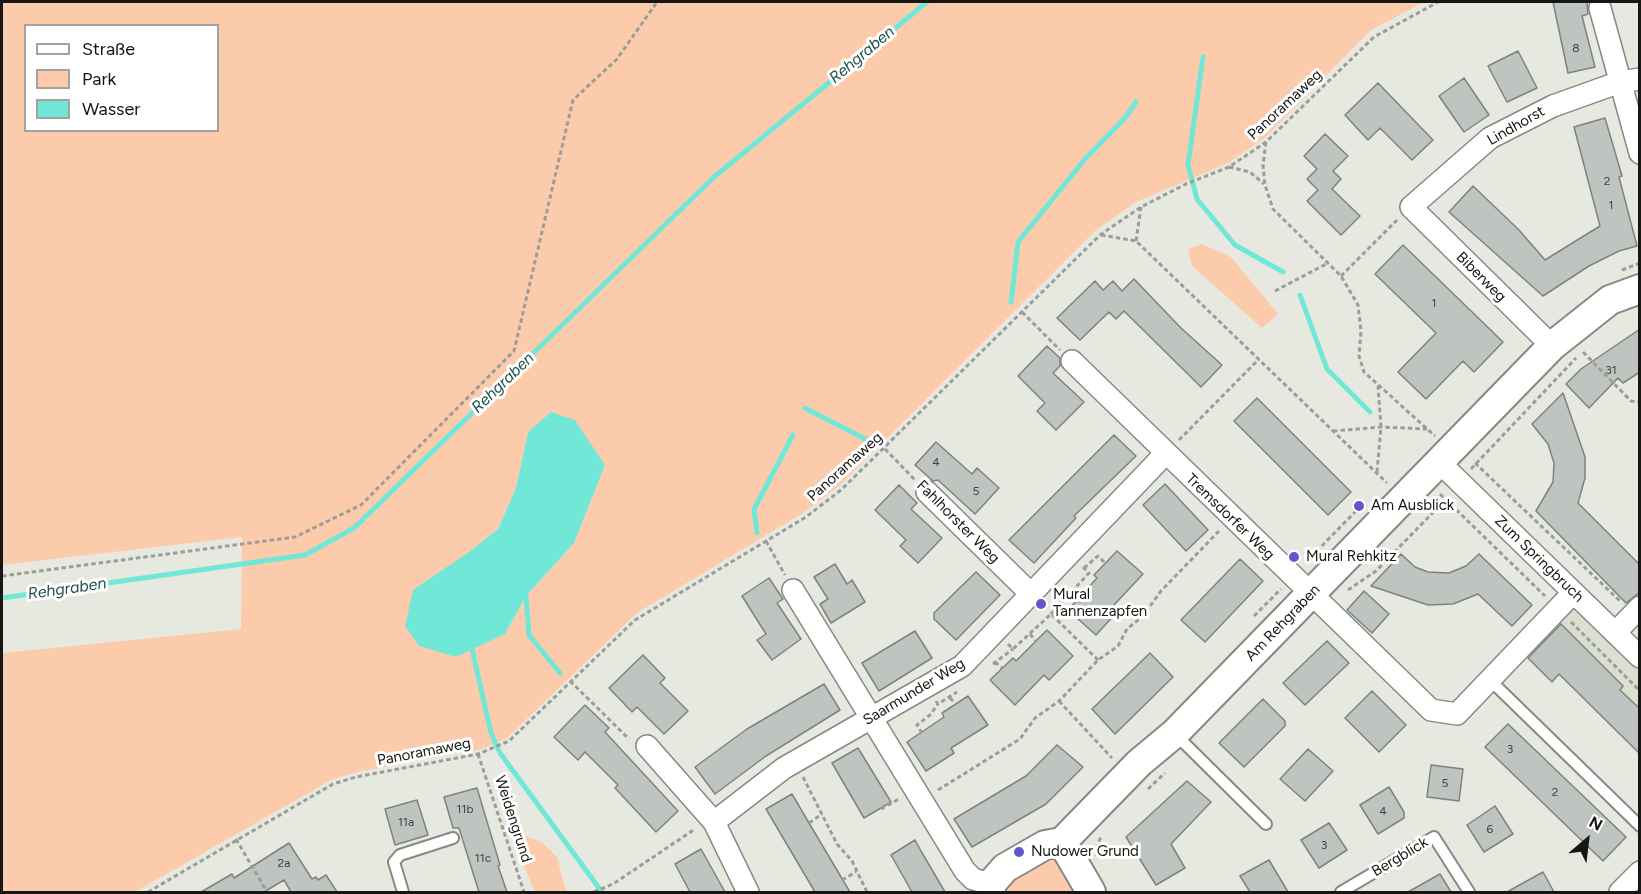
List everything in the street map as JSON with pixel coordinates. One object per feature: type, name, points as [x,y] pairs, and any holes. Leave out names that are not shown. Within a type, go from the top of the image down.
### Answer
[{"type":"street","points":[[1600,8],[1630,80],[1640,153]]},
{"type":"street","name":"Lindhorst","points":[[1411,207],[1490,138],[1553,106],[1630,80]]},
{"type":"street","name":"Biberweg","points":[[1411,207],[1552,346]]},
{"type":"street","name":"Am Rehgraben","points":[[991,888],[1005,868],[1045,845],[1062,842],[1139,764],[1183,741],[1319,603],[1402,498],[1552,346],[1610,300],[1640,289]]},
{"type":"street","name":"Tremsdorfer Weg","points":[[1072,362],[1431,710],[1457,714],[1573,593]]},
{"type":"street","name":"Saarmunder Weg","points":[[714,822],[794,763],[962,666],[1032,595],[1077,562],[1166,454]]},
{"type":"street","name":"Zum Springbruch","points":[[1444,456],[1459,482],[1640,657]]},
{"type":"street","name":"Fahlhorster Weg","points":[[927,492],[1032,595]]},
{"type":"street","points":[[793,590],[965,871],[991,888]]},
{"type":"street","points":[[1615,633],[1636,610]]},
{"type":"street","points":[[647,746],[714,822],[748,892]]},
{"type":"street","points":[[1062,842],[1091,892]]},
{"type":"street","points":[[1620,892],[1640,872]]},
{"type":"lane","points":[[1490,680],[1640,826]]},
{"type":"lane","points":[[1183,741],[1266,824]]},
{"type":"lane","name":"Bergblick","points":[[1341,892],[1434,837],[1469,892]]},
{"type":"lane","points":[[403,892],[394,862],[400,855],[453,838]]},
{"type":"path","points":[[2,576],[296,537],[361,505],[514,351],[573,100],[617,59],[657,2]]},
{"type":"path","name":"Panoramaweg","points":[[148,892],[333,784],[356,777],[478,754],[509,741],[635,620],[806,517],[841,490],[1100,235],[1141,207],[1186,184],[1229,167],[1266,142],[1374,37],[1438,2]]},
{"type":"path","points":[[1266,142],[1263,165],[1265,185],[1273,209],[1341,276],[1358,305],[1359,356],[1364,372],[1427,429],[1444,456]]},
{"type":"path","points":[[1229,167],[1250,172],[1265,185]]},
{"type":"path","points":[[1136,241],[1141,207]]},
{"type":"path","points":[[1341,276],[1411,207]]},
{"type":"path","points":[[1100,235],[1136,241],[1402,498]]},
{"type":"path","points":[[1275,291],[1328,263]]},
{"type":"path","points":[[1022,312],[1072,362]]},
{"type":"path","points":[[1319,603],[1346,591],[1376,571],[1446,499],[1476,463],[1592,344]]},
{"type":"path","points":[[1583,352],[1631,401],[1640,402]]},
{"type":"path","points":[[1166,454],[1259,359]]},
{"type":"path","points":[[1377,473],[1381,427],[1378,384]]},
{"type":"path","points":[[1333,431],[1381,427],[1427,429]]},
{"type":"path","name":"Fahlhorster Weg","points":[[885,449],[927,492]]},
{"type":"path","points":[[1476,463],[1636,610]]},
{"type":"path","points":[[1446,499],[1640,691]]},
{"type":"path","points":[[938,790],[1020,740],[1035,718],[1059,701],[1098,660],[1118,646],[1127,629],[1143,616],[1161,591],[1214,536]]},
{"type":"path","points":[[765,541],[793,590]]},
{"type":"path","points":[[1077,562],[1098,556],[1105,563]]},
{"type":"path","points":[[995,632],[1013,649],[1051,614],[1089,573],[1077,562]]},
{"type":"path","points":[[1074,590],[1080,597]]},
{"type":"path","points":[[1051,614],[1098,660]]},
{"type":"path","points":[[1030,634],[1036,641]]},
{"type":"path","points":[[995,662],[1002,668]]},
{"type":"path","points":[[570,681],[635,745],[647,746]]},
{"type":"path","points":[[950,698],[956,704]]},
{"type":"path","points":[[1059,701],[1115,761]]},
{"type":"path","points":[[922,733],[917,725],[930,715],[938,704]]},
{"type":"path","points":[[1148,790],[1183,741]]},
{"type":"path","name":"Weidengrund","points":[[478,754],[524,892]]},
{"type":"path","points":[[794,763],[837,844],[852,861],[867,892]]},
{"type":"path","points":[[809,823],[822,814]]},
{"type":"path","points":[[594,892],[613,884],[695,829],[714,822]]},
{"type":"path","points":[[1096,848],[1107,829]]},
{"type":"path","points":[[236,839],[267,892]]},
{"type":"path","points":[[842,880],[856,872]]},
{"type":"shaded area","points":[[1573,607],[1623,656],[1639,639],[1639,737],[1539,640]]},
{"type":"green space","points":[[2,2],[1424,2],[1371,30],[1266,137],[1228,163],[1136,202],[1096,230],[839,486],[803,513],[637,613],[507,738],[482,749],[358,772],[333,779],[135,892],[2,892],[2,653],[241,629],[242,537],[2,565]],"holes":[[[528,432],[589,445],[605,465],[574,543],[526,596],[505,634],[469,552],[498,529],[516,488]]]},
{"type":"green space","points":[[1202,244],[1231,257],[1278,314],[1262,328],[1192,266],[1188,249]]},
{"type":"green space","points":[[526,836],[542,842],[557,857],[566,892],[535,892],[516,848]]},
{"type":"green space","points":[[1056,856],[1083,892],[1004,892],[1008,881],[1044,858]]},
{"type":"water","points":[[551,412],[575,420],[605,465],[574,543],[526,596],[505,634],[456,657],[419,646],[405,626],[413,590],[498,529],[516,488],[528,432]]},
{"type":"building","points":[[1553,2],[1587,2],[1588,14],[1582,16],[1595,67],[1568,73]]},
{"type":"building","points":[[1518,51],[1537,88],[1507,102],[1488,66]]},
{"type":"building","points":[[1464,78],[1489,115],[1464,132],[1439,96]]},
{"type":"building","points":[[1378,83],[1433,140],[1412,160],[1380,128],[1368,140],[1345,115]]},
{"type":"building","points":[[1605,118],[1622,176],[1619,177],[1637,246],[1619,251],[1589,266],[1543,296],[1449,212],[1473,186],[1519,230],[1545,260],[1600,226],[1574,127]]},
{"type":"building","points":[[1325,134],[1348,156],[1333,171],[1341,179],[1332,189],[1360,216],[1341,235],[1307,201],[1318,190],[1307,179],[1317,169],[1304,156]]},
{"type":"building","points":[[1403,245],[1503,342],[1474,372],[1463,361],[1426,399],[1398,372],[1436,333],[1375,274]]},
{"type":"building","points":[[1134,279],[1181,328],[1222,365],[1201,387],[1124,311],[1116,319],[1109,312],[1080,340],[1057,318],[1095,281],[1103,290],[1113,281],[1122,291]]},
{"type":"building","points":[[1640,329],[1640,372],[1623,383],[1618,378],[1589,408],[1566,384],[1581,369]]},
{"type":"building","points":[[1047,346],[1060,358],[1060,366],[1053,373],[1084,402],[1056,430],[1037,411],[1045,403],[1018,376]]},
{"type":"building","points":[[1563,393],[1585,457],[1585,478],[1578,503],[1640,565],[1640,592],[1626,603],[1536,511],[1553,482],[1554,463],[1548,444],[1532,424]]},
{"type":"building","points":[[1257,398],[1351,492],[1328,515],[1234,421]]},
{"type":"building","points":[[1114,435],[1136,456],[1074,516],[1076,518],[1034,563],[1009,540]]},
{"type":"building","points":[[936,442],[972,474],[977,468],[999,488],[975,514],[938,480],[933,481],[915,465]]},
{"type":"building","points":[[1165,484],[1208,530],[1186,551],[1143,505]]},
{"type":"building","points":[[899,485],[917,503],[911,509],[942,538],[918,563],[900,546],[906,540],[875,510]]},
{"type":"building","points":[[1117,551],[1143,574],[1113,606],[1118,611],[1096,635],[1068,610],[1097,578],[1094,575]]},
{"type":"building","points":[[1401,554],[1415,567],[1428,572],[1449,573],[1466,566],[1479,554],[1532,605],[1512,626],[1478,594],[1453,604],[1428,605],[1371,586]]},
{"type":"building","points":[[1240,559],[1263,581],[1205,642],[1181,620]]},
{"type":"building","points":[[835,564],[847,584],[852,580],[865,602],[831,623],[820,604],[828,599],[814,577]]},
{"type":"building","points":[[976,572],[1000,595],[956,640],[934,619],[934,613]]},
{"type":"building","points":[[769,578],[783,599],[777,603],[801,639],[772,660],[757,640],[766,634],[742,596]]},
{"type":"building","points":[[1364,591],[1389,614],[1372,633],[1347,610]]},
{"type":"building","points":[[1561,624],[1623,686],[1620,690],[1640,709],[1640,754],[1559,674],[1552,682],[1528,658]]},
{"type":"building","points":[[1047,630],[1073,656],[1049,680],[1044,675],[1015,705],[990,680],[1013,658],[1016,661]]},
{"type":"building","points":[[915,631],[932,658],[879,691],[862,663]]},
{"type":"building","points":[[1327,641],[1349,663],[1305,705],[1283,683]]},
{"type":"building","points":[[1150,653],[1173,677],[1115,734],[1092,709]]},
{"type":"building","points":[[643,655],[665,678],[660,683],[688,711],[664,734],[637,707],[632,712],[609,688]]},
{"type":"building","points":[[824,684],[840,710],[766,756],[715,794],[695,767],[747,729]]},
{"type":"building","points":[[1372,691],[1406,725],[1379,752],[1345,718]]},
{"type":"building","points":[[968,696],[988,725],[951,748],[954,753],[926,771],[907,742],[944,717],[942,713]]},
{"type":"building","points":[[1263,699],[1285,721],[1285,726],[1244,767],[1219,743]]},
{"type":"building","points":[[585,705],[609,728],[605,732],[678,811],[656,832],[615,788],[618,785],[585,752],[578,760],[554,737]]},
{"type":"building","points":[[1508,724],[1626,837],[1603,861],[1485,747]]},
{"type":"building","points":[[1057,745],[1083,767],[1046,804],[972,847],[954,819],[1026,776]]},
{"type":"building","points":[[858,748],[891,802],[864,818],[832,763]]},
{"type":"building","points":[[1308,749],[1333,771],[1305,801],[1280,779]]},
{"type":"building","points":[[1431,765],[1463,769],[1459,801],[1427,797]]},
{"type":"building","points":[[1187,781],[1211,802],[1171,844],[1185,868],[1156,885],[1126,837]]},
{"type":"building","points":[[1389,787],[1404,812],[1404,818],[1378,834],[1360,805]]},
{"type":"building","points":[[477,788],[507,892],[479,892],[459,828],[453,828],[444,797]]},
{"type":"building","points":[[792,794],[850,892],[815,892],[766,809]]},
{"type":"building","points":[[417,800],[428,835],[395,845],[385,809]]},
{"type":"building","points":[[1495,806],[1513,834],[1484,852],[1467,825]]},
{"type":"building","points":[[1329,823],[1347,850],[1319,868],[1301,840]]},
{"type":"building","points":[[915,840],[945,892],[912,892],[891,855]]},
{"type":"building","points":[[289,843],[312,879],[316,877],[318,880],[326,875],[337,892],[291,892],[284,880],[264,892],[201,892],[232,874],[234,878]]},
{"type":"building","points":[[701,849],[725,892],[690,892],[675,864]]},
{"type":"building","points":[[1269,860],[1288,892],[1250,892],[1240,876]]},
{"type":"building","points":[[1543,872],[1554,892],[1507,892]]},
{"type":"building","points":[[1440,874],[1451,892],[1408,892]]},
{"type":"waterway","name":"Rehgraben","points":[[2,598],[305,555],[354,528],[714,177],[927,2]]},
{"type":"waterway","points":[[1203,57],[1188,165],[1197,199],[1235,245],[1283,272]]},
{"type":"waterway","points":[[1011,302],[1018,242],[1085,159],[1125,118],[1136,102]]},
{"type":"waterway","points":[[1300,295],[1327,369],[1370,412]]},
{"type":"waterway","points":[[805,408],[873,443]]},
{"type":"waterway","points":[[757,533],[754,509],[793,435]]},
{"type":"waterway","points":[[526,596],[529,635],[560,673]]},
{"type":"waterway","points":[[472,649],[491,733],[500,753],[602,892]]},
{"type":"place","name":"Am Ausblick","points":[[1359,506]]},
{"type":"place","name":"Mural Rehkitz","points":[[1294,557]]},
{"type":"place","name":"Mural Tannenzapfen","points":[[1041,604]]},
{"type":"place","name":"Nudower Grund","points":[[1019,852]]}]
